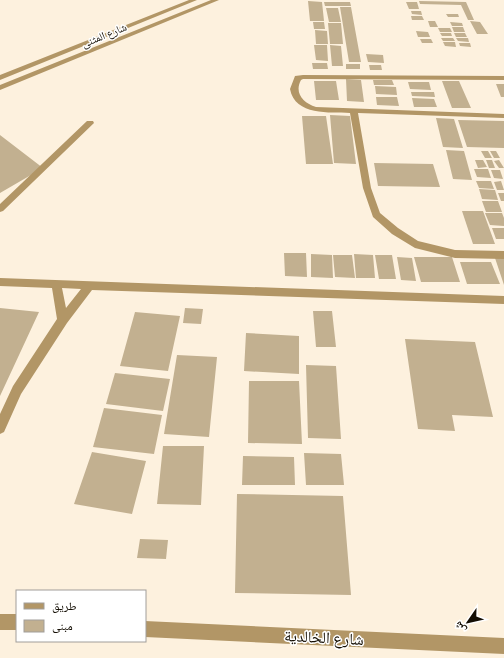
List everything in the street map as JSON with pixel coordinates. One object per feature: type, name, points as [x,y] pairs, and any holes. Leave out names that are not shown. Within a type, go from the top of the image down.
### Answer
[{"type":"street","name":"شارع المثنى","points":[[0,78],[194,0]]},
{"type":"street","name":"شارع المثنى","points":[[0,88],[216,0]]},
{"type":"street","points":[[504,78],[303,76],[298,78],[295,82],[294,94],[298,101],[306,107],[315,109],[504,116]]},
{"type":"street","points":[[354,111],[367,188],[376,215],[395,231],[415,244],[455,254],[504,255]]},
{"type":"street","points":[[0,208],[90,123]]},
{"type":"street","points":[[0,282],[504,300]]},
{"type":"street","points":[[56,284],[62,320]]},
{"type":"street","points":[[0,428],[17,390],[62,320],[90,285]]},
{"type":"street","points":[[0,622],[16,622]]},
{"type":"street","name":"شارع الخالدية","points":[[146,628],[504,646]]},
{"type":"building","points":[[308,1],[322,2],[324,21],[310,21]]},
{"type":"building","points":[[419,1],[466,2],[474,20],[468,20],[461,5],[420,4]]},
{"type":"building","points":[[324,2],[350,2],[351,6],[325,6]]},
{"type":"building","points":[[406,2],[417,2],[419,9],[409,9]]},
{"type":"building","points":[[340,7],[351,7],[361,62],[349,62]]},
{"type":"building","points":[[326,8],[338,8],[341,22],[329,22]]},
{"type":"building","points":[[411,11],[421,11],[422,15],[412,14]]},
{"type":"building","points":[[446,14],[458,14],[459,17],[448,17]]},
{"type":"building","points":[[411,16],[422,16],[424,20],[412,20]]},
{"type":"building","points":[[428,21],[435,21],[438,27],[430,27]]},
{"type":"building","points":[[470,21],[480,22],[488,34],[477,34]]},
{"type":"building","points":[[313,22],[324,22],[325,29],[314,29]]},
{"type":"building","points":[[450,22],[462,23],[463,26],[452,26]]},
{"type":"building","points":[[328,23],[341,23],[343,44],[330,44]]},
{"type":"building","points":[[452,27],[463,27],[465,32],[454,32]]},
{"type":"building","points":[[438,28],[450,28],[452,32],[440,32]]},
{"type":"building","points":[[315,30],[327,31],[328,44],[316,44]]},
{"type":"building","points":[[416,31],[428,32],[430,37],[418,37]]},
{"type":"building","points":[[440,33],[451,33],[452,36],[442,36]]},
{"type":"building","points":[[454,33],[465,33],[467,37],[456,37]]},
{"type":"building","points":[[441,38],[453,38],[455,41],[443,41]]},
{"type":"building","points":[[456,38],[468,38],[469,42],[458,41]]},
{"type":"building","points":[[420,39],[431,39],[433,43],[422,43]]},
{"type":"building","points":[[443,42],[455,42],[456,47],[445,46]]},
{"type":"building","points":[[459,43],[470,43],[471,47],[460,46]]},
{"type":"building","points":[[314,45],[327,45],[328,61],[316,60]]},
{"type":"building","points":[[330,45],[341,46],[343,66],[332,66]]},
{"type":"building","points":[[366,54],[383,55],[384,63],[368,62]]},
{"type":"building","points":[[312,63],[327,63],[328,69],[313,69]]},
{"type":"building","points":[[346,64],[360,64],[360,69],[346,69]]},
{"type":"building","points":[[369,65],[381,65],[382,70],[370,70]]},
{"type":"building","points":[[346,79],[361,80],[364,102],[347,101]]},
{"type":"building","points":[[373,80],[392,80],[394,85],[374,85]]},
{"type":"building","points":[[314,81],[336,81],[339,100],[316,100]]},
{"type":"building","points":[[442,81],[459,81],[471,108],[452,108]]},
{"type":"building","points":[[408,82],[429,82],[431,90],[410,89]]},
{"type":"building","points":[[496,84],[504,84],[504,97],[501,97]]},
{"type":"building","points":[[375,86],[396,87],[397,95],[376,94]]},
{"type":"building","points":[[411,92],[434,92],[435,97],[412,96]]},
{"type":"building","points":[[376,97],[397,97],[399,106],[377,105]]},
{"type":"building","points":[[412,98],[434,99],[437,107],[414,107]]},
{"type":"building","points":[[330,115],[350,116],[356,164],[334,163]]},
{"type":"building","points":[[302,116],[326,116],[333,164],[306,164]]},
{"type":"building","points":[[436,118],[454,119],[463,148],[443,147]]},
{"type":"building","points":[[458,120],[504,121],[504,148],[467,147]]},
{"type":"building","points":[[0,135],[43,168],[0,193]]},
{"type":"building","points":[[446,150],[464,151],[472,180],[453,179]]},
{"type":"building","points":[[481,151],[488,151],[492,158],[485,158]]},
{"type":"building","points":[[490,151],[496,151],[500,158],[494,158]]},
{"type":"building","points":[[475,160],[483,160],[487,167],[478,168]]},
{"type":"building","points":[[486,160],[492,160],[495,168],[489,168]]},
{"type":"building","points":[[499,160],[504,168],[499,168],[494,161]]},
{"type":"building","points":[[374,163],[433,164],[440,187],[378,186]]},
{"type":"building","points":[[474,169],[488,169],[491,178],[477,177]]},
{"type":"building","points":[[491,170],[500,170],[503,179],[494,178]]},
{"type":"building","points":[[476,181],[491,181],[494,189],[479,188]]},
{"type":"building","points":[[501,181],[504,190],[497,190],[494,182]]},
{"type":"building","points":[[479,189],[495,190],[498,200],[482,199]]},
{"type":"building","points":[[498,193],[504,193],[504,201],[501,201]]},
{"type":"building","points":[[482,201],[498,201],[502,212],[486,212]]},
{"type":"building","points":[[462,211],[483,211],[495,244],[473,244]]},
{"type":"building","points":[[485,213],[502,213],[504,218],[504,226],[490,225]]},
{"type":"building","points":[[492,228],[504,228],[504,239],[496,239]]},
{"type":"building","points":[[284,253],[306,253],[307,277],[285,276]]},
{"type":"building","points":[[311,254],[332,255],[333,278],[311,277]]},
{"type":"building","points":[[354,254],[373,255],[375,278],[356,278]]},
{"type":"building","points":[[333,255],[352,255],[355,278],[335,277]]},
{"type":"building","points":[[375,255],[392,255],[396,279],[379,279]]},
{"type":"building","points":[[397,257],[412,258],[416,281],[401,280]]},
{"type":"building","points":[[414,257],[452,257],[460,282],[421,282]]},
{"type":"building","points":[[495,258],[504,258],[504,285]]},
{"type":"building","points":[[460,262],[491,262],[500,284],[467,284]]},
{"type":"building","points":[[0,308],[39,312],[0,396]]},
{"type":"building","points":[[185,308],[203,309],[201,324],[183,323]]},
{"type":"building","points":[[313,311],[332,311],[336,347],[316,347]]},
{"type":"building","points":[[135,312],[180,316],[168,371],[120,366]]},
{"type":"building","points":[[246,333],[299,336],[299,374],[244,371]]},
{"type":"building","points":[[405,339],[475,342],[493,417],[452,415],[455,431],[418,429]]},
{"type":"building","points":[[177,355],[217,357],[209,437],[164,434]]},
{"type":"building","points":[[306,365],[336,366],[341,439],[308,438]]},
{"type":"building","points":[[115,373],[170,379],[163,411],[106,404]]},
{"type":"building","points":[[249,381],[299,381],[302,444],[248,443]]},
{"type":"building","points":[[104,408],[162,415],[154,454],[93,447]]},
{"type":"building","points":[[163,446],[204,446],[201,505],[157,504]]},
{"type":"building","points":[[92,452],[146,461],[132,514],[74,504]]},
{"type":"building","points":[[304,453],[341,454],[344,485],[306,485]]},
{"type":"building","points":[[243,456],[294,457],[295,485],[242,485]]},
{"type":"building","points":[[237,494],[343,496],[351,595],[235,593]]},
{"type":"building","points":[[140,539],[168,540],[166,559],[137,558]]}]
